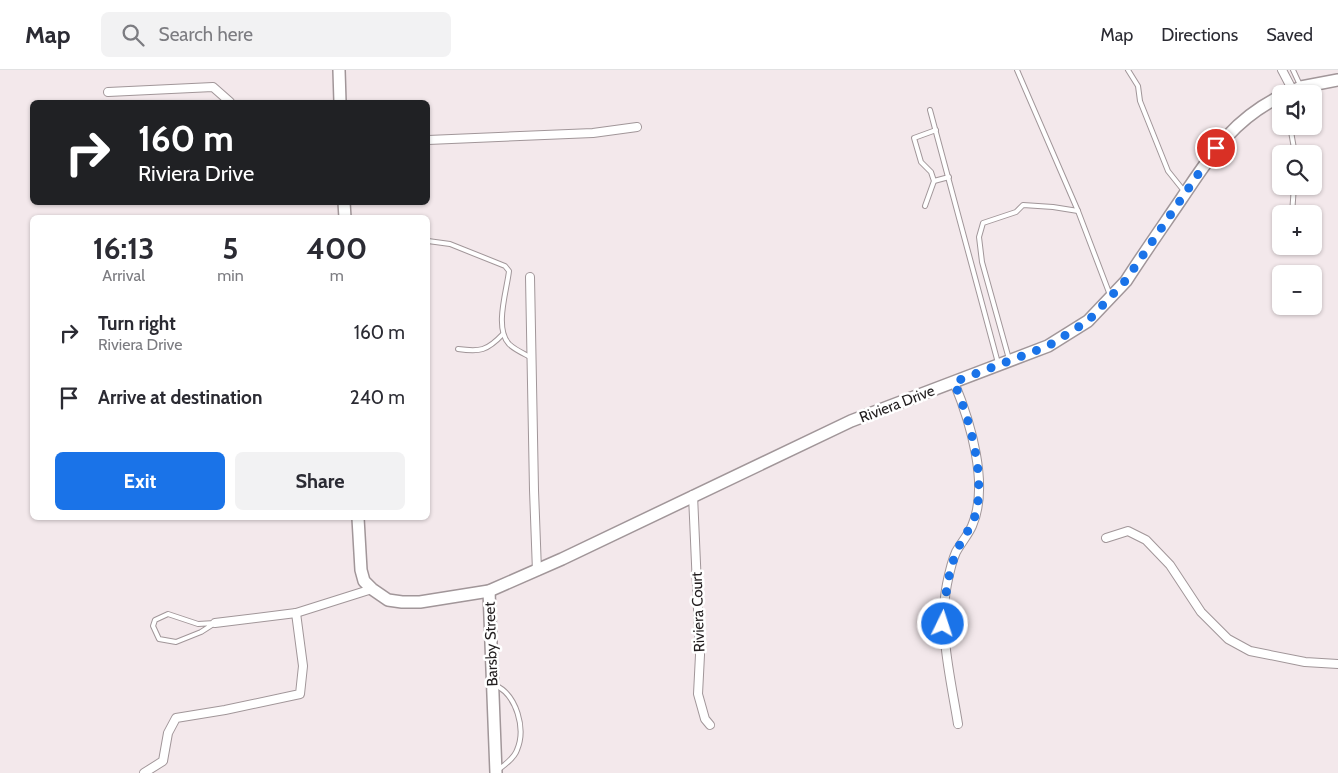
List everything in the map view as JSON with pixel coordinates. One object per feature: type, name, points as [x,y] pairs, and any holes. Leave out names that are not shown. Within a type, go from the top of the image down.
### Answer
[{"type":"street","points":[[339,70],[340,100]]},
{"type":"street","points":[[1282,70],[1285,85]]},
{"type":"street","name":"Riviera Drive","points":[[1320,85],[1338,80]]},
{"type":"street","points":[[108,92],[213,87],[228,100]]},
{"type":"street","name":"Riviera Drive","points":[[489,591],[537,571],[851,421],[1048,346],[1088,321],[1126,280],[1216,148],[1238,124],[1272,101]]},
{"type":"street","points":[[430,140],[593,133],[637,127]]},
{"type":"street","points":[[530,277],[537,571]]},
{"type":"street","points":[[954,382],[968,420],[974,446],[979,485],[977,509],[972,526],[956,552],[946,585],[943,624],[958,724]]},
{"type":"street","name":"Riviera Court","points":[[693,495],[700,655],[698,694],[705,719],[710,725]]},
{"type":"street","points":[[215,623],[296,613],[372,589],[364,581],[361,570],[358,520]]},
{"type":"street","points":[[1106,538],[1128,531],[1146,540],[1170,565],[1200,612],[1228,639],[1250,651],[1305,662],[1338,664]]},
{"type":"street","name":"Barsby Street","points":[[372,589],[388,600],[402,602],[420,602],[489,591],[496,772]]},
{"type":"street","points":[[144,773],[163,761],[168,733],[176,718],[300,694],[303,666],[296,613]]},
{"type":"lane","points":[[1017,70],[1078,211],[1111,297]]},
{"type":"lane","points":[[1128,70],[1138,86],[1140,101],[1168,171],[1185,193]]},
{"type":"lane","points":[[1289,85],[1293,70]]},
{"type":"lane","points":[[930,110],[998,365]]},
{"type":"lane","points":[[925,206],[934,182],[931,172],[921,162],[914,138],[936,130]]},
{"type":"lane","points":[[934,182],[948,176]]},
{"type":"lane","points":[[1010,361],[982,262],[979,237],[983,224],[1016,212],[1023,205],[1078,211]]},
{"type":"lane","points":[[430,241],[450,244],[506,266],[509,271],[502,309],[503,334],[509,344],[532,358]]},
{"type":"lane","points":[[458,349],[474,351],[486,349],[494,344],[503,334]]},
{"type":"lane","points":[[168,614],[198,624],[215,623],[201,632],[176,642],[159,639],[153,626],[155,620],[168,614]]},
{"type":"lane","points":[[492,684],[508,694],[520,722],[517,751],[511,760],[496,772]]},
{"type":"route","points":[[943,624],[946,585],[956,552],[972,526],[977,509],[979,485],[974,446],[966,411],[954,382],[1048,346],[1088,321],[1126,280],[1216,148]]}]
